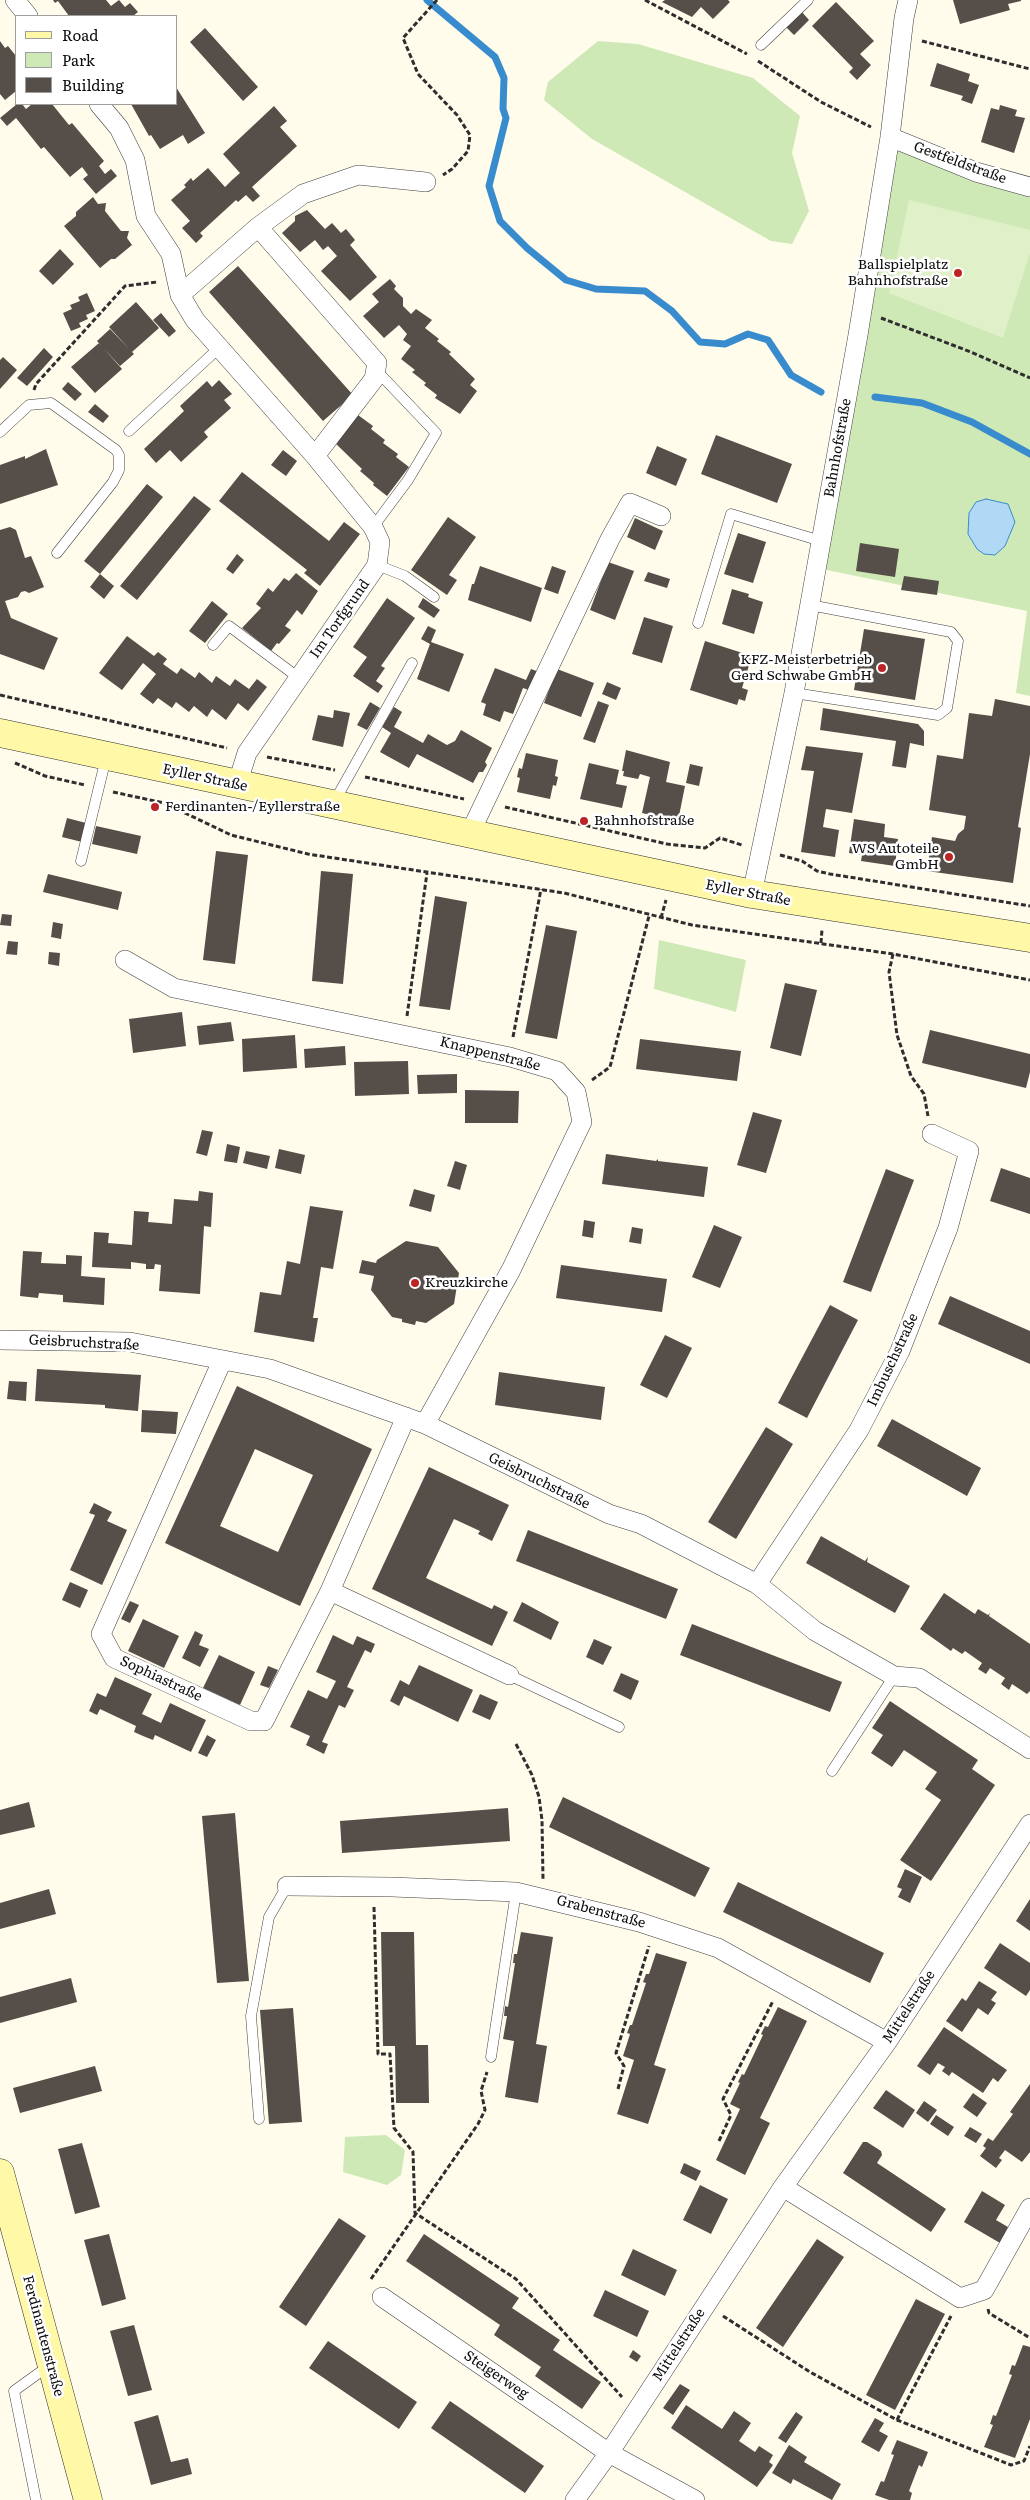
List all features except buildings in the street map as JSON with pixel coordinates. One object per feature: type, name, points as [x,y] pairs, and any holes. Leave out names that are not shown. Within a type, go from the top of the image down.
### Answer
[{"type":"main road","name":"Eyller Straße","points":[[0,733],[752,894],[1030,938]]},
{"type":"main road","name":"Ferdinantenstraße","points":[[0,2172],[88,2500]]},
{"type":"street","points":[[15,0],[27,15]]},
{"type":"street","name":"Bahnhofstraße","points":[[752,894],[794,693],[862,310],[890,137],[908,0]]},
{"type":"street","name":"Im Torfgrund","points":[[100,105],[119,128],[135,160],[146,216],[171,254],[179,287],[195,320],[315,456],[373,527],[380,542],[377,566],[247,753],[237,785]]},
{"type":"street","name":"Gestfeldstraße","points":[[890,137],[976,172],[1030,188]]},
{"type":"street","points":[[179,287],[303,194],[358,175],[426,182]]},
{"type":"street","points":[[258,228],[377,363],[374,379],[315,456]]},
{"type":"street","points":[[470,833],[610,539],[630,503],[661,516]]},
{"type":"street","name":"Knappenstraße","points":[[125,960],[174,988],[510,1057],[557,1071],[576,1092]]},
{"type":"street","points":[[425,1424],[511,1270],[582,1122],[576,1092]]},
{"type":"street","name":"Imbuschstraße","points":[[757,1584],[859,1430],[900,1351],[948,1228],[969,1151],[932,1134]]},
{"type":"street","name":"Geisbruchstraße","points":[[0,1340],[130,1342],[270,1369],[425,1424],[460,1443],[609,1514],[641,1524],[757,1584],[815,1630],[894,1676],[919,1678],[1030,1748]]},
{"type":"street","name":"Sophiastraße","points":[[222,1361],[101,1634],[114,1658],[251,1721],[264,1721],[330,1591],[406,1418]]},
{"type":"street","points":[[330,1591],[509,1675]]},
{"type":"street","name":"Mittelstraße","points":[[575,2500],[609,2453],[783,2187],[887,2042],[1030,1824]]},
{"type":"street","name":"Grabenstraße","points":[[287,1886],[516,1892],[543,1897],[655,1927],[718,1948],[887,2042]]},
{"type":"street","points":[[783,2187],[960,2298],[984,2290],[1030,2208]]},
{"type":"street","name":"Steigerweg","points":[[382,2297],[609,2453]]},
{"type":"street","points":[[609,2453],[695,2500]]},
{"type":"lane","points":[[761,45],[808,0]]},
{"type":"lane","points":[[129,432],[219,348]]},
{"type":"lane","points":[[373,527],[408,480],[436,433],[376,370]]},
{"type":"lane","points":[[0,432],[29,405],[52,402],[116,450],[121,460],[119,470],[113,482],[57,553]]},
{"type":"lane","points":[[698,622],[731,514],[821,541]]},
{"type":"lane","points":[[377,566],[405,576],[434,597]]},
{"type":"lane","points":[[794,693],[938,715],[947,708],[958,640],[951,632],[810,605]]},
{"type":"lane","points":[[213,645],[229,626],[299,678]]},
{"type":"lane","points":[[333,805],[412,663]]},
{"type":"lane","points":[[81,861],[100,789],[106,757]]},
{"type":"lane","points":[[509,1675],[619,1726]]},
{"type":"lane","points":[[832,1771],[894,1676]]},
{"type":"lane","points":[[259,2119],[252,2016],[269,1917],[287,1886]]},
{"type":"lane","points":[[491,2057],[516,1892]]},
{"type":"lane","points":[[36,2500],[14,2391],[50,2364]]},
{"type":"path","points":[[645,0],[751,56],[821,102],[890,137]]},
{"type":"path","points":[[426,182],[452,169],[468,151],[470,135],[457,116],[418,74],[403,38],[436,1]]},
{"type":"path","points":[[902,36],[1030,69]]},
{"type":"path","points":[[29,405],[36,384],[126,286],[179,287]]},
{"type":"path","points":[[862,310],[971,352],[1030,378]]},
{"type":"path","points":[[0,695],[247,753],[484,802],[667,844],[705,848],[720,838],[802,861],[817,871],[1030,906]]},
{"type":"path","points":[[12,762],[45,776],[164,803],[231,836],[308,854],[564,893],[692,925],[893,954],[1030,980]]},
{"type":"path","points":[[404,1034],[427,873]]},
{"type":"path","points":[[510,1057],[541,890]]},
{"type":"path","points":[[576,1092],[610,1067],[650,916]]},
{"type":"path","points":[[893,954],[889,972],[897,1035],[911,1076],[924,1094],[932,1134]]},
{"type":"path","points":[[516,1744],[532,1775],[539,1797],[542,1820],[543,1897]]},
{"type":"path","points":[[374,1887],[378,2054],[390,2054],[394,2128],[413,2152],[415,2213]]},
{"type":"path","points":[[618,2089],[624,2066],[616,2053],[655,1927]]},
{"type":"path","points":[[719,2141],[731,2115],[723,2100],[782,1983]]},
{"type":"path","points":[[382,2297],[366,2286],[478,2124],[485,2110],[481,2091],[491,2057]]},
{"type":"path","points":[[415,2213],[516,2279],[636,2412]]},
{"type":"path","points":[[984,2290],[989,2313],[1030,2338]]},
{"type":"path","points":[[897,2420],[960,2298]]},
{"type":"path","points":[[705,2305],[810,2372],[897,2420],[1011,2465],[1024,2461],[1030,2446]]},
{"type":"green space","points":[[598,41],[638,44],[753,78],[800,116],[792,153],[809,211],[792,244],[771,241],[592,139],[544,100],[548,82]]},
{"type":"green space","points":[[890,137],[1030,187],[1030,696],[1016,693],[1027,611],[817,568]]},
{"type":"green space","name":"Ballspielplatz Bahnhofstraße","points":[[909,200],[1030,230],[1030,253],[1003,338],[889,293]]},
{"type":"green space","points":[[659,940],[746,960],[736,1012],[654,989]]},
{"type":"green space","points":[[386,2135],[405,2150],[401,2175],[387,2185],[343,2172],[345,2137]]},
{"type":"water","points":[[986,499],[1008,504],[1015,522],[1005,546],[995,555],[984,554],[977,549],[968,534],[969,513],[976,502]]},
{"type":"waterway","points":[[427,0],[495,57],[504,78],[503,109],[506,118],[489,186],[500,221],[527,248],[566,280],[596,289],[645,291],[672,311],[700,342],[725,344],[748,334],[768,340],[791,375],[821,392]]},
{"type":"waterway","points":[[875,397],[922,403],[972,422],[1030,454]]},
{"type":"place","name":"Ballspielplatz Bahnhofstraße","points":[[958,273]]},
{"type":"place","name":"KFZ-Meisterbetrieb Gerd Schwabe GmbH","points":[[882,668]]},
{"type":"place","name":"Ferdinanten-/Eyllerstraße","points":[[155,807]]},
{"type":"place","name":"Bahnhofstraße","points":[[584,821]]},
{"type":"place","name":"WS Autoteile GmbH","points":[[949,857]]},
{"type":"place","name":"Kreuzkirche","points":[[415,1283]]}]
